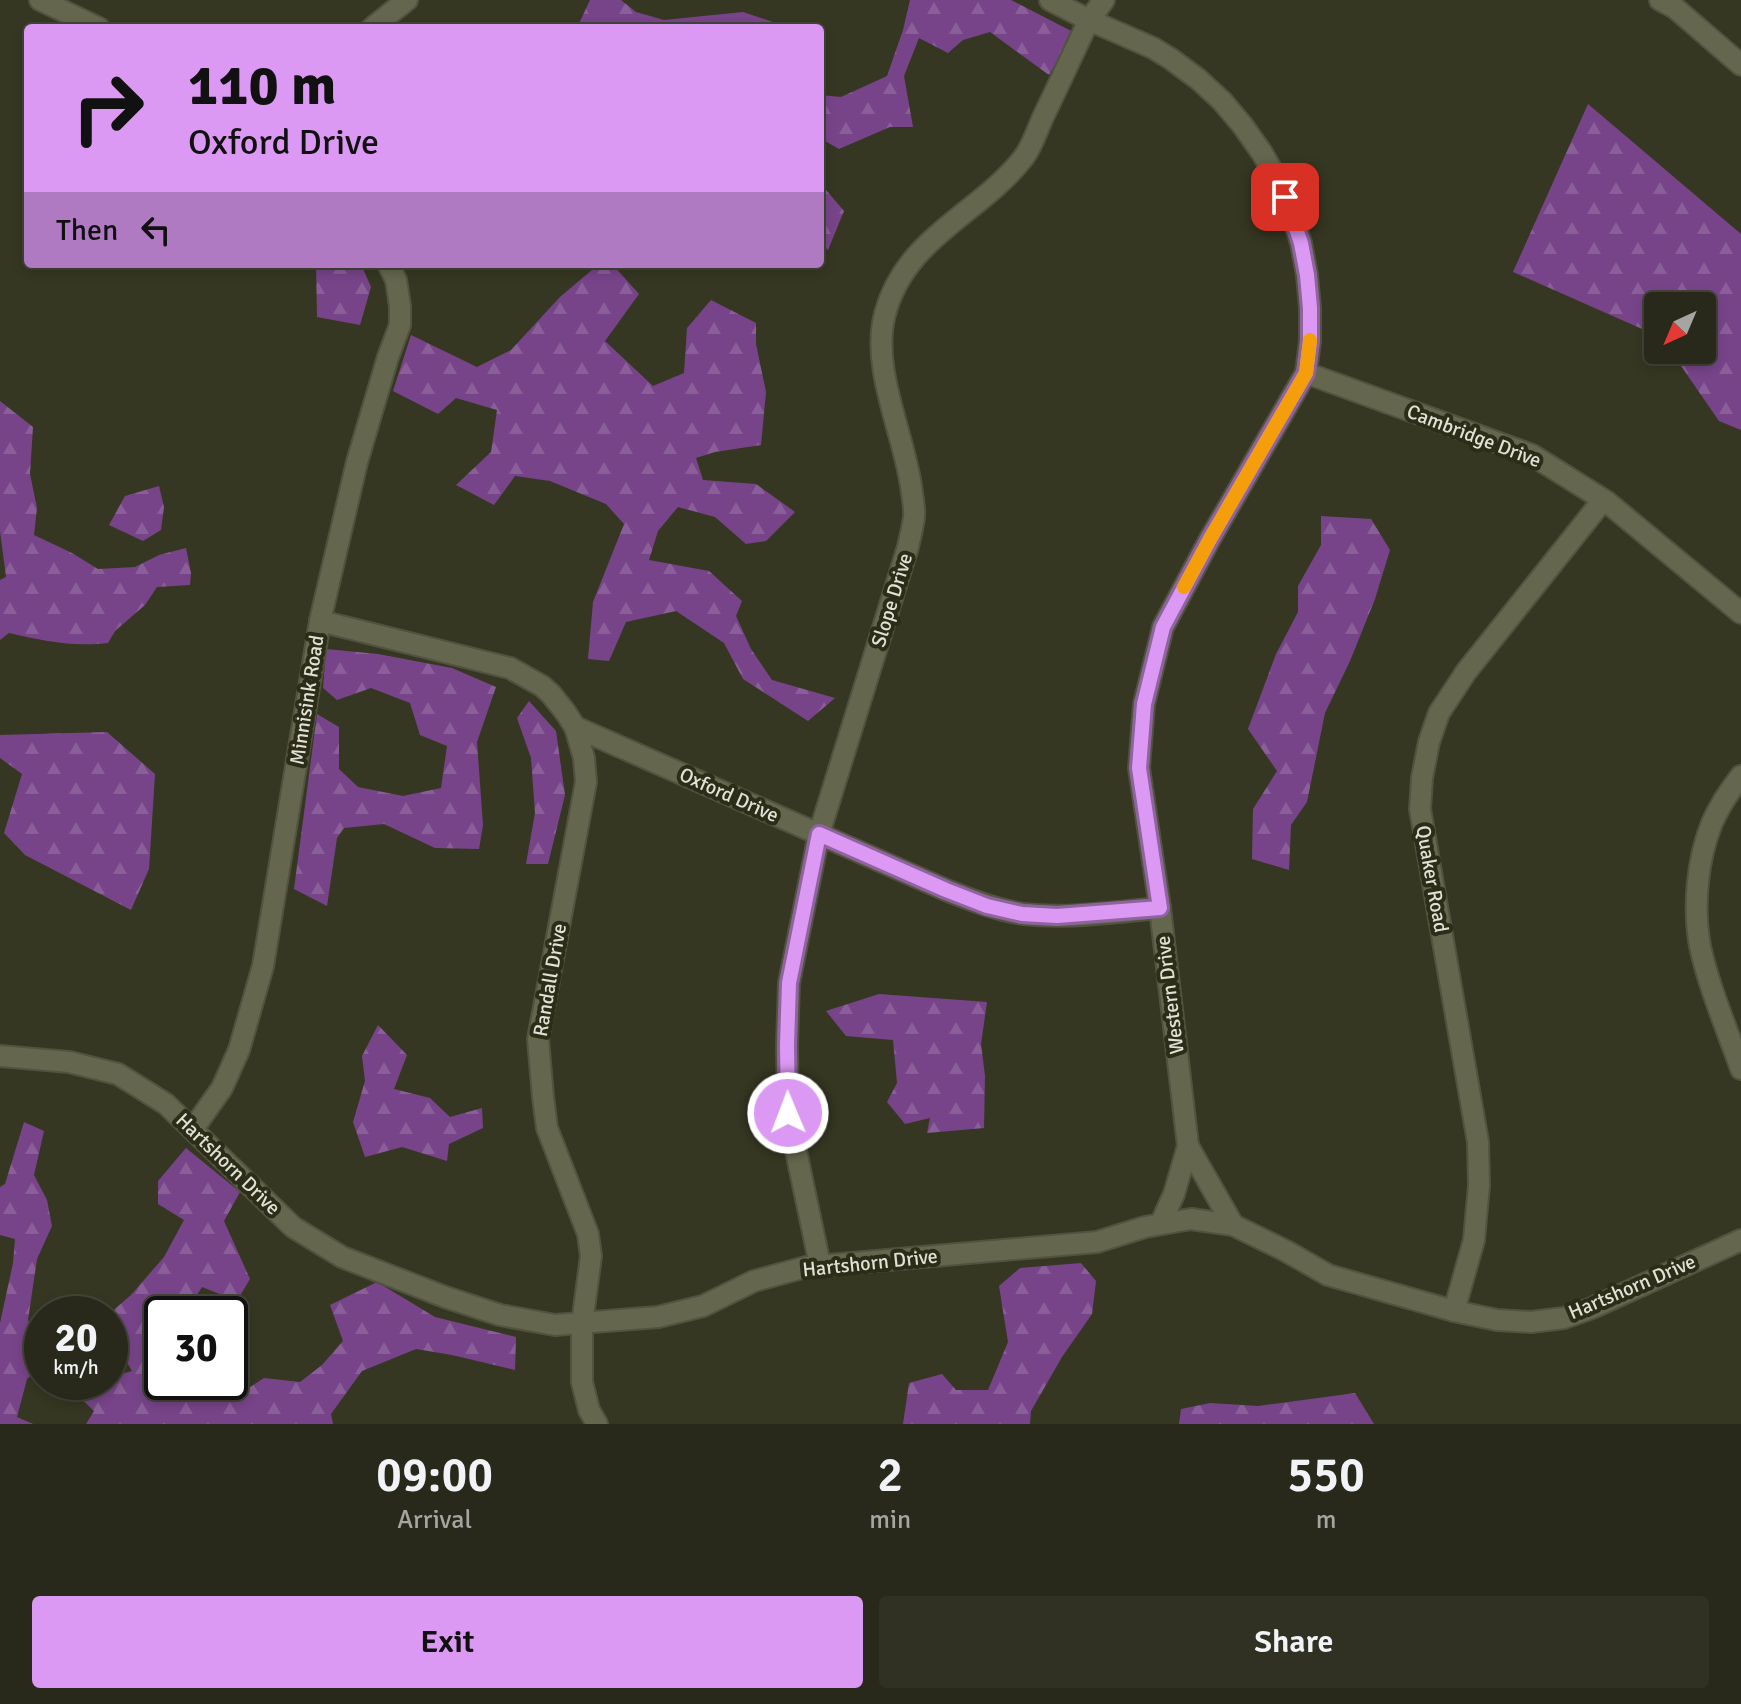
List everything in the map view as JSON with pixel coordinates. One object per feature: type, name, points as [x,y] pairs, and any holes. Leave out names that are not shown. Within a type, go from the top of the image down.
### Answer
[{"type":"street","points":[[40,0],[91,24]]},
{"type":"street","points":[[377,24],[407,0]]},
{"type":"street","name":"Western Drive","points":[[1050,0],[1153,48],[1198,79],[1236,118],[1278,181],[1291,212],[1305,265],[1310,308],[1306,373],[1163,627],[1144,704],[1139,768],[1160,908],[1188,1146],[1233,1225]]},
{"type":"street","name":"Slope Drive","points":[[820,1265],[788,1113],[789,983],[819,834],[908,547],[914,516],[908,465],[884,366],[884,317],[893,289],[909,264],[946,226],[995,187],[1025,156],[1089,20],[1104,0]]},
{"type":"street","points":[[1660,0],[1675,8],[1741,65]]},
{"type":"street","name":"Minnisink Road","points":[[193,1129],[222,1088],[239,1050],[263,966],[320,621],[357,462],[400,325],[396,280],[390,268]]},
{"type":"street","name":"Cambridge Drive","points":[[1306,373],[1532,455],[1603,500],[1741,613]]},
{"type":"street","name":"Quaker Road","points":[[1454,1311],[1474,1240],[1479,1185],[1478,1142],[1420,809],[1424,766],[1439,713],[1466,672],[1603,500]]},
{"type":"street","points":[[320,621],[510,668],[551,694],[575,727]]},
{"type":"street","name":"Oxford Drive","points":[[575,727],[987,906],[1022,914],[1057,916],[1160,908]]},
{"type":"street","name":"Randall Drive","points":[[575,727],[584,758],[586,782],[538,1039],[547,1128],[588,1234],[591,1256],[582,1324],[582,1382],[589,1410],[597,1424]]},
{"type":"street","points":[[1741,776],[1712,823],[1702,858],[1697,916],[1708,976],[1741,1069]]},
{"type":"street","name":"Hartshorn Drive","points":[[0,1056],[69,1062],[118,1074],[166,1104],[293,1227],[342,1257],[500,1315],[555,1325],[658,1317],[703,1306],[754,1281],[806,1267],[1097,1242],[1161,1223],[1191,1219],[1233,1225],[1328,1275],[1454,1311],[1497,1320],[1531,1322],[1564,1318],[1592,1308],[1741,1240]]},
{"type":"street","name":"Western Drive","points":[[1161,1223],[1174,1194],[1188,1146]]},
{"type":"green space","points":[[590,0],[621,0],[636,12],[664,20],[743,12],[773,22],[773,24],[579,24]]},
{"type":"green space","points":[[910,0],[1011,0],[1075,33],[1049,75],[990,32],[963,40],[948,53],[919,38],[904,76],[913,127],[890,127],[839,149],[824,140],[824,95],[841,97],[887,76]]},
{"type":"green space","points":[[1588,104],[1741,234],[1741,430],[1719,421],[1680,364],[1716,364],[1716,292],[1644,292],[1644,330],[1513,272]]},
{"type":"green space","points":[[824,188],[844,211],[828,250],[824,246]]},
{"type":"green space","points":[[316,268],[363,268],[371,287],[360,325],[317,317]]},
{"type":"green space","points":[[594,268],[616,268],[639,294],[605,341],[653,386],[684,373],[687,328],[711,300],[756,323],[756,344],[766,392],[761,445],[696,458],[703,480],[756,484],[795,512],[766,541],[746,544],[715,517],[678,507],[658,531],[649,560],[709,571],[742,601],[736,616],[751,649],[772,680],[835,698],[808,721],[743,679],[724,643],[676,611],[626,622],[609,661],[588,659],[593,602],[624,524],[606,504],[550,481],[515,476],[494,505],[456,485],[491,452],[497,410],[456,398],[438,414],[393,391],[411,335],[477,367],[511,350],[560,297]]},
{"type":"green space","points":[[0,401],[33,427],[30,474],[37,508],[34,535],[98,569],[135,567],[159,555],[186,548],[190,585],[157,587],[145,605],[115,631],[108,643],[58,642],[9,633],[0,640],[0,580],[6,577],[0,531]]},
{"type":"green space","points":[[159,486],[164,507],[161,530],[143,541],[109,525],[125,496]]},
{"type":"green space","points":[[1321,516],[1371,519],[1390,550],[1375,599],[1325,713],[1307,802],[1291,825],[1289,870],[1252,859],[1253,809],[1277,771],[1248,729],[1276,654],[1298,612],[1298,586],[1321,545]]},
{"type":"green space","points":[[326,649],[378,654],[452,668],[496,687],[477,742],[483,825],[479,849],[435,848],[384,824],[344,828],[337,838],[327,906],[294,889],[317,714],[339,727],[339,769],[358,787],[403,796],[441,788],[447,746],[420,735],[410,703],[371,688],[337,700],[323,688]]},
{"type":"green space","points":[[529,701],[556,731],[565,795],[548,864],[526,864],[535,813],[531,758],[517,718]]},
{"type":"green space","points":[[107,732],[155,774],[149,869],[131,910],[25,855],[4,833],[22,774],[0,758],[0,735]]},
{"type":"green space","points":[[879,994],[987,1002],[981,1044],[985,1076],[984,1128],[927,1133],[930,1118],[905,1124],[887,1102],[897,1083],[893,1040],[846,1036],[826,1011]]},
{"type":"green space","points":[[378,1025],[407,1055],[394,1089],[430,1098],[450,1117],[482,1108],[483,1128],[449,1144],[447,1161],[402,1147],[365,1157],[353,1122],[365,1081],[362,1056]]},
{"type":"green space","points":[[24,1122],[44,1131],[34,1175],[47,1200],[52,1226],[37,1259],[32,1296],[24,1296],[24,1390],[17,1417],[33,1424],[0,1424],[0,1323],[15,1239],[0,1235],[0,1187],[5,1184]]},
{"type":"green space","points":[[186,1148],[240,1192],[224,1221],[250,1279],[240,1296],[224,1296],[202,1287],[196,1296],[144,1296],[144,1400],[248,1400],[248,1388],[264,1378],[300,1382],[322,1365],[343,1341],[330,1305],[377,1282],[435,1317],[516,1337],[515,1370],[416,1349],[362,1371],[331,1414],[333,1424],[86,1424],[94,1411],[82,1400],[128,1400],[128,1372],[132,1371],[128,1364],[128,1298],[164,1257],[184,1220],[158,1204],[158,1181]]},
{"type":"green space","points":[[1081,1263],[1096,1281],[1092,1314],[1062,1357],[1031,1411],[1030,1424],[903,1424],[909,1383],[942,1374],[956,1390],[988,1390],[1008,1342],[999,1286],[1020,1268]]},
{"type":"green space","points":[[1355,1393],[1374,1424],[1179,1424],[1181,1409],[1210,1403],[1258,1406]]},
{"type":"slow traffic","points":[[1184,587],[1306,373],[1310,340]]},
{"type":"route","points":[[788,1113],[789,983],[819,834],[946,890],[987,906],[1022,914],[1057,916],[1160,908],[1139,768],[1144,704],[1163,627],[1306,373],[1310,341],[1307,275],[1301,243],[1285,197]]}]
